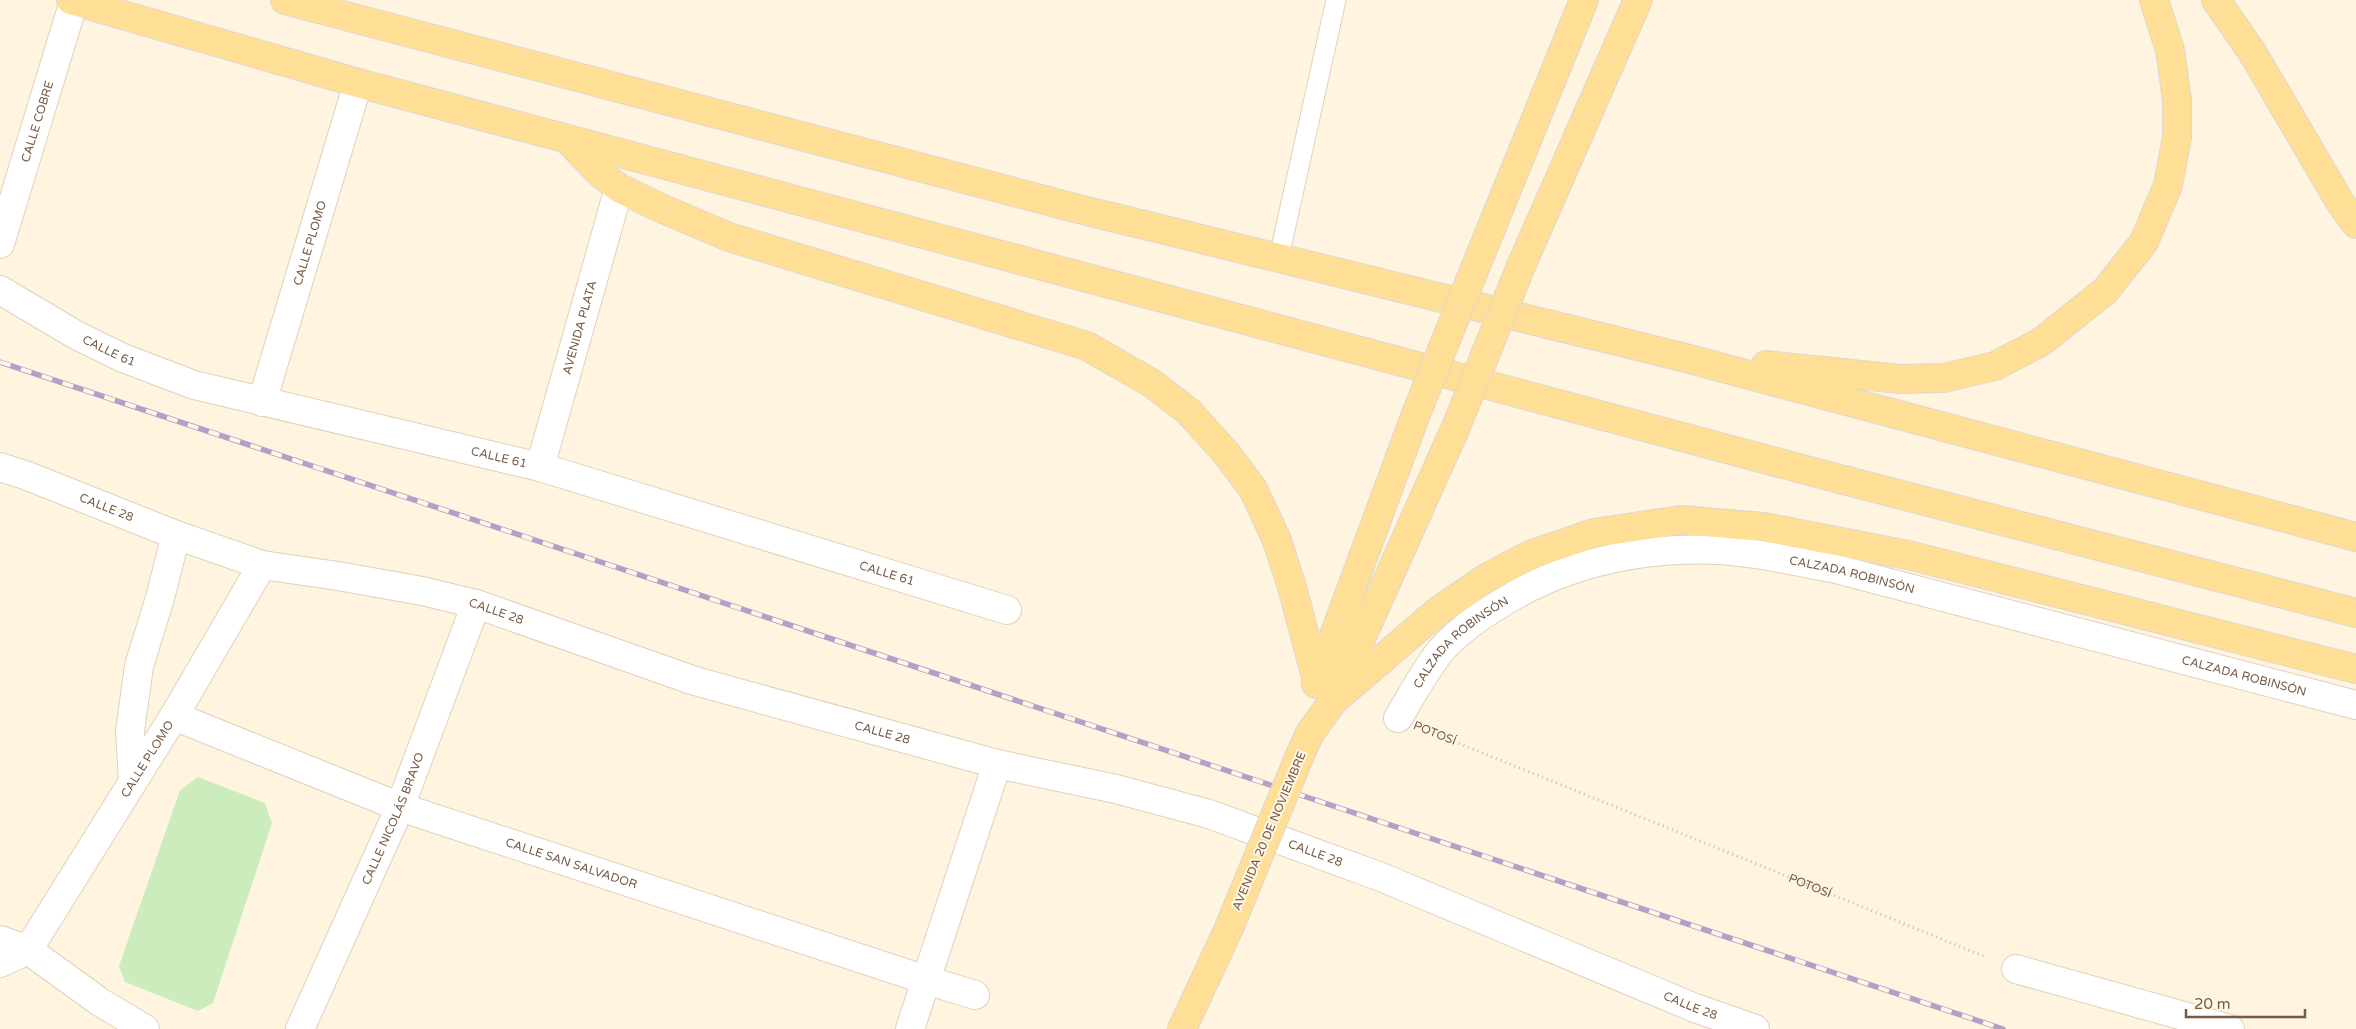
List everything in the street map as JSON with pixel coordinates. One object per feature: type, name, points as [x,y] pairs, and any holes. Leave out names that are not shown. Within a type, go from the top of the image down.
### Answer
[{"type":"main road","points":[[73,0],[358,83],[1817,473],[2356,612]]},
{"type":"main road","points":[[1325,691],[1416,414],[1584,0]]},
{"type":"main road","points":[[1325,691],[1456,427],[1521,266],[1638,0]]},
{"type":"main road","points":[[1682,357],[1900,379],[1944,378],[1995,366],[2041,342],[2106,290],[2144,242],[2168,184],[2177,138],[2177,100],[2170,50],[2154,0]]},
{"type":"main road","points":[[2216,0],[2252,52],[2340,202],[2356,224]]},
{"type":"main road","points":[[293,1],[1067,206],[1682,357],[2356,537]]},
{"type":"main road","points":[[566,138],[601,174],[619,188],[729,237],[1087,346],[1153,384],[1188,412],[1226,453],[1253,489],[1278,546],[1325,691]]},
{"type":"main road","points":[[1325,691],[1488,577],[1530,554],[1594,533],[1681,520],[1764,527],[1908,555],[2356,669]]},
{"type":"main road","name":"AVENIDA 20 DE NOVIEMBRE","points":[[1182,1029],[1229,928],[1325,691]]},
{"type":"street","name":"CALLE COBRE","points":[[0,244],[73,0]]},
{"type":"street","name":"CALLE PLOMO","points":[[262,402],[358,83]]},
{"type":"street","name":"AVENIDA PLATA","points":[[540,467],[619,188]]},
{"type":"street","name":"CALLE 61","points":[[0,290],[54,324],[123,358],[194,385],[540,467],[1007,610]]},
{"type":"street","name":"CALLE 28","points":[[0,467],[25,475],[176,535],[262,565],[347,577],[422,591],[476,604],[695,681],[997,764],[1116,789],[1209,814],[1381,877],[1692,1019],[1755,1029]]},
{"type":"street","points":[[133,780],[130,731],[139,666],[160,598],[176,535]]},
{"type":"street","name":"CALZADA ROBINSÓN","points":[[1398,718],[1439,654],[1457,634],[1517,593],[1570,569],[1614,558],[1686,550],[1753,553],[1836,569],[2356,705]]},
{"type":"street","name":"CALLE PLOMO","points":[[28,950],[174,716],[262,565]]},
{"type":"street","name":"CALLE NICOLÁS BRAVO","points":[[300,1029],[400,806],[476,604]]},
{"type":"street","name":"CALLE SAN SALVADOR","points":[[174,716],[400,806],[975,995]]},
{"type":"street","points":[[910,1029],[997,764]]},
{"type":"street","points":[[0,940],[28,950],[100,1002],[145,1029]]},
{"type":"street","points":[[0,963],[28,950]]},
{"type":"street","points":[[2016,969],[2230,1029]]},
{"type":"lane","points":[[1279,257],[1336,0]]},
{"type":"path","name":"POTOSÍ","points":[[1398,718],[2016,969]]},
{"type":"green space","points":[[198,777],[265,803],[272,823],[213,1003],[198,1011],[125,982],[119,966],[180,790]]},
{"type":"railway","points":[[0,362],[2003,1029]]}]
